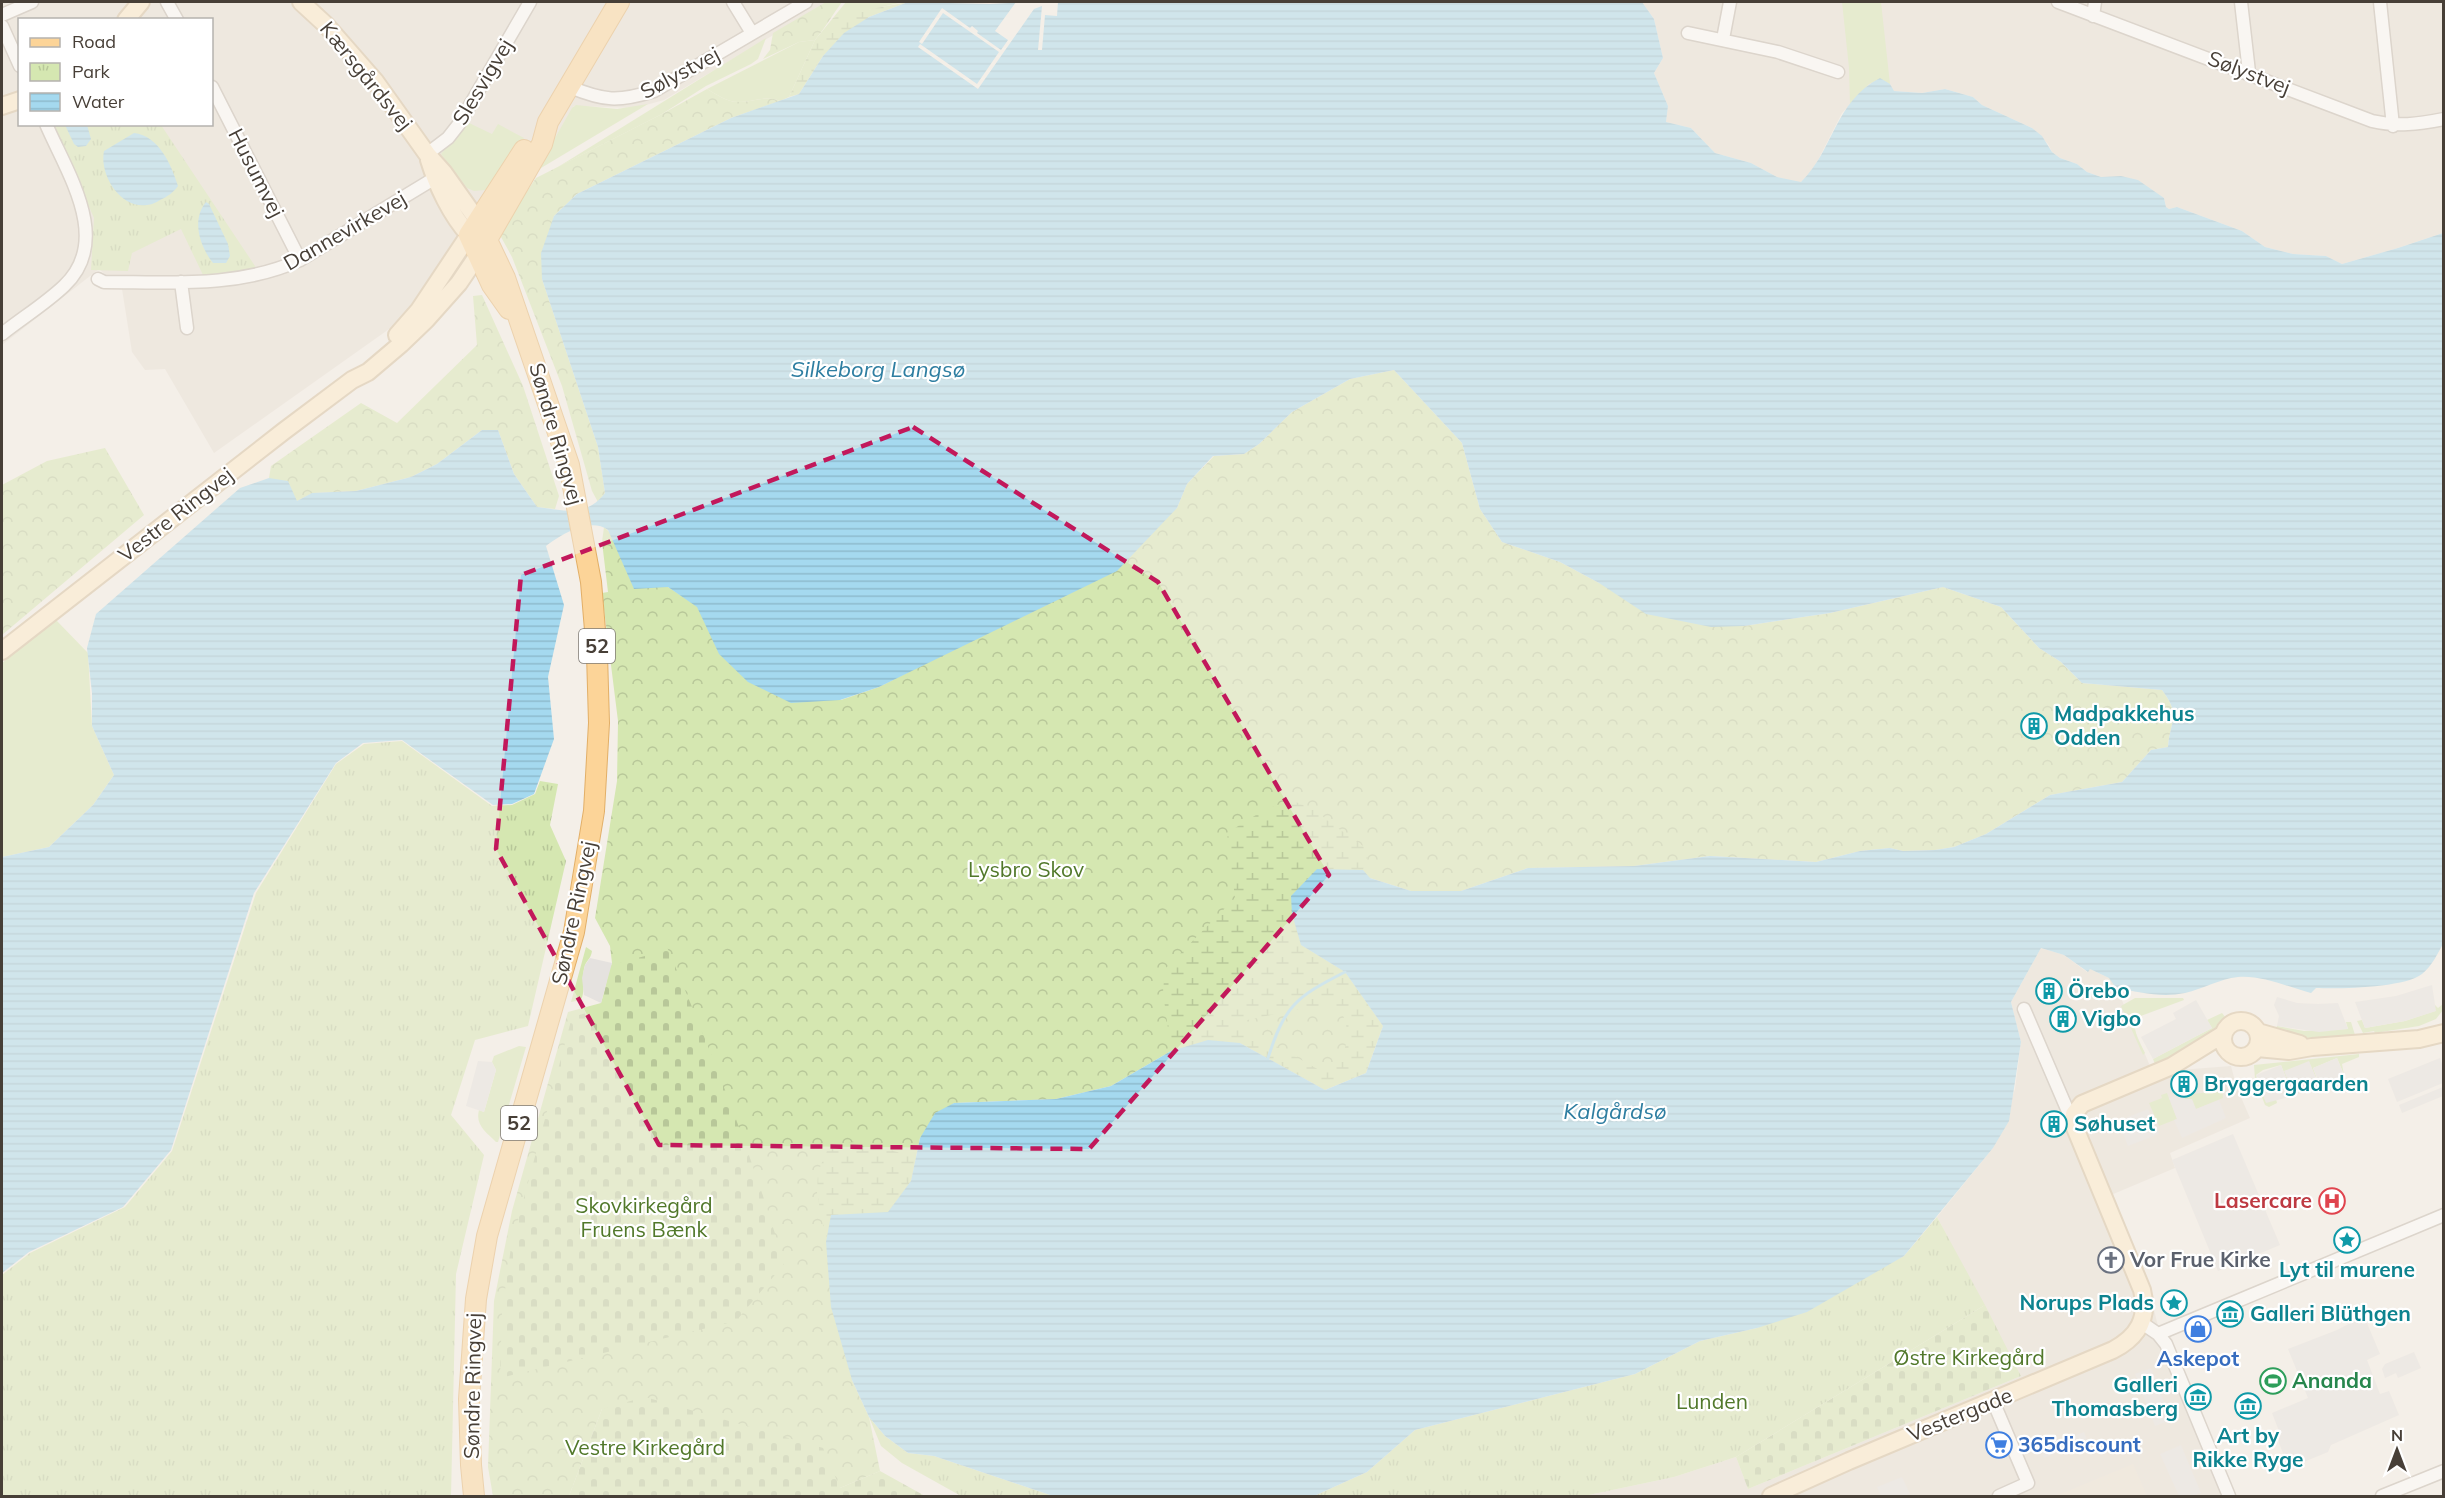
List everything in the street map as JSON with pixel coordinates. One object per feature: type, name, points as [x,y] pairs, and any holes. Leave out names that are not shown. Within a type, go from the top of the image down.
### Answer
[{"type":"main road","points":[[478,238],[532,138],[548,122],[619,2]]},
{"type":"main road","points":[[478,238],[542,144],[548,122]]},
{"type":"main road","name":"Søndre Ringvej","points":[[474,1497],[469,1399],[476,1299],[487,1236],[574,932],[594,811],[599,695],[592,593],[585,541],[560,434],[522,329],[492,285],[478,238]]},
{"type":"street","points":[[2,15],[32,2]]},
{"type":"street","points":[[128,18],[141,2]]},
{"type":"street","points":[[167,2],[176,18]]},
{"type":"street","name":"Kærsgårdsvej","points":[[302,2],[358,60],[427,154],[444,172],[478,238]]},
{"type":"street","name":"Slesvigvej","points":[[427,154],[448,138],[459,124],[530,2]]},
{"type":"street","points":[[733,2],[752,33]]},
{"type":"street","name":"Sølystvej","points":[[570,87],[596,98],[634,97],[654,91],[806,2]]},
{"type":"street","points":[[1723,39],[1730,2]]},
{"type":"street","name":"Sølystvej","points":[[2058,2],[2372,120],[2393,126],[2444,119]]},
{"type":"street","points":[[2093,16],[2095,2]]},
{"type":"street","points":[[2241,2],[2248,72]]},
{"type":"street","points":[[2380,2],[2393,126]]},
{"type":"street","points":[[2,26],[18,62]]},
{"type":"street","points":[[1688,33],[1778,52],[1838,72]]},
{"type":"street","name":"Husumvej","points":[[213,89],[300,260]]},
{"type":"street","points":[[2,105],[18,101]]},
{"type":"street","points":[[2,334],[64,286],[78,270],[84,254],[87,232],[84,214],[47,126]]},
{"type":"street","name":"Kærsgårdsvej","points":[[427,154],[435,178],[478,238]]},
{"type":"street","name":"Dannevirkevej","points":[[98,279],[104,282],[181,282],[260,275],[300,260],[435,178]]},
{"type":"street","name":"Vestre Ringvej","points":[[352,380],[368,372],[416,330],[459,283],[478,238]]},
{"type":"street","name":"Vestre Ringvej","points":[[2,651],[352,380],[419,310],[478,238]]},
{"type":"street","points":[[181,282],[187,328]]},
{"type":"street","points":[[2024,1009],[2142,1290],[2145,1306],[2142,1323],[2158,1334],[2166,1344],[2229,1497]]},
{"type":"street","points":[[2257,1040],[2245,1057],[2238,1058],[2229,1053],[2223,1045],[2223,1035],[2228,1025],[2239,1021],[2250,1023],[2257,1040],[2289,1051],[2312,1047],[2420,1039],[2444,1033]]},
{"type":"street","points":[[2382,1041],[2418,1032],[2444,1021]]},
{"type":"street","points":[[2073,1123],[2074,1114],[2082,1104],[2172,1066],[2223,1035]]},
{"type":"street","points":[[2172,1066],[2229,1053]]},
{"type":"street","points":[[2158,1334],[2444,1215]]},
{"type":"street","name":"Vestergade","points":[[1771,1497],[1849,1461],[2113,1350],[2133,1338],[2142,1323]]},
{"type":"street","points":[[1993,1401],[2028,1483],[1999,1497]]},
{"type":"street","points":[[2382,1497],[2444,1471]]},
{"type":"highlighted area","points":[[913,427],[1158,582],[1329,875],[1089,1149],[659,1145],[496,849],[521,575]]},
{"type":"shaded area","points":[[2,2],[829,2],[664,100],[635,108],[574,106],[507,219],[426,288],[399,322],[214,453],[165,369],[145,370],[132,352],[122,289],[99,269],[2,345]]},
{"type":"shaded area","points":[[1642,2],[2443,2],[2443,233],[2342,264],[2326,256],[2293,254],[2265,247],[2242,231],[2177,207],[2169,209],[2166,207],[2164,198],[2121,176],[2101,177],[2087,172],[2077,164],[2060,158],[2052,152],[2048,144],[2032,128],[1982,105],[1973,97],[1945,89],[1922,93],[1894,91],[1869,85],[1842,113],[1813,170],[1800,183],[1777,177],[1751,163],[1715,153],[1691,128],[1666,122],[1668,106],[1654,73],[1663,58],[1654,19]]},
{"type":"shaded area","points":[[2041,948],[2064,955],[2087,972],[2090,969],[2109,978],[2115,984],[2156,1080],[2179,1070],[2231,1066],[2237,1088],[2250,1118],[2170,1153],[2175,1168],[2111,1195],[2149,1288],[2160,1335],[2227,1496],[1584,1496],[1674,1477],[1736,1457],[1748,1489],[2021,1376],[1937,1217],[1993,1148],[2015,1089],[2021,1042],[2011,1002]]},
{"type":"shaded area","points":[[590,958],[612,963],[601,1003],[584,995],[582,978],[585,965]]},
{"type":"shaded area","points":[[2432,985],[2436,1011],[2405,1021],[2365,1028],[2355,1002],[2396,996]]},
{"type":"shaded area","points":[[2277,997],[2297,1003],[2338,1003],[2348,1029],[2319,1032],[2277,1026],[2279,1016],[2274,1005]]},
{"type":"shaded area","points":[[2196,1000],[2212,1028],[2153,1059],[2141,1037],[2176,1019],[2173,1013]]},
{"type":"shaded area","points":[[2337,1058],[2344,1075],[2320,1085],[2313,1068]]},
{"type":"shaded area","points":[[2440,1058],[2443,1067],[2443,1083],[2397,1102],[2388,1079]]},
{"type":"shaded area","points":[[478,1061],[492,1062],[496,1070],[484,1112],[466,1106]]},
{"type":"shaded area","points":[[2309,1061],[2319,1085],[2294,1096],[2284,1071]]},
{"type":"shaded area","points":[[2281,1065],[2293,1096],[2266,1103],[2256,1075]]},
{"type":"shaded area","points":[[2443,1087],[2443,1096],[2402,1113],[2399,1105]]},
{"type":"shaded area","points":[[2183,1092],[2185,1099],[2192,1099],[2196,1109],[2219,1100],[2226,1118],[2182,1138],[2174,1120],[2177,1119],[2169,1098]]},
{"type":"shaded area","points":[[2148,1109],[2159,1134],[2128,1146],[2118,1121]]},
{"type":"shaded area","points":[[2233,1134],[2280,1245],[2218,1271],[2172,1160]]},
{"type":"shaded area","points":[[2364,1316],[2380,1354],[2367,1360],[2380,1394],[2389,1391],[2399,1415],[2331,1445],[2328,1452],[2289,1468],[2279,1443],[2279,1431],[2272,1413],[2308,1398],[2288,1349],[2337,1330]]},
{"type":"shaded area","points":[[2414,1352],[2421,1368],[2398,1378],[2396,1373],[2385,1378],[2382,1369],[2385,1364]]},
{"type":"shaded area","points":[[2151,1368],[2171,1420],[2155,1426],[2135,1374]]},
{"type":"shaded area","points":[[2084,1432],[2087,1440],[2044,1458],[2040,1450]]},
{"type":"shaded area","points":[[2181,1445],[2201,1493],[2192,1496],[2179,1496],[2160,1454]]},
{"type":"shaded area","points":[[2133,1464],[2147,1496],[2054,1496],[2068,1491]]},
{"type":"shaded area","points":[[1902,1477],[1910,1494],[1881,1496],[1877,1487]]},
{"type":"green space","points":[[826,2],[842,2],[815,40],[799,42],[763,59],[770,50],[773,33]]},
{"type":"green space","points":[[846,2],[904,2],[833,18]]},
{"type":"green space","points":[[908,2],[869,17],[823,56],[799,94],[789,97],[815,40],[833,18]]},
{"type":"green space","points":[[1842,2],[1881,2],[1890,84],[1880,79],[1869,84],[1850,105],[1849,68]]},
{"type":"green space","points":[[766,38],[758,59],[751,64],[706,86],[662,114],[558,167]]},
{"type":"green space","points":[[815,40],[789,97],[780,101],[764,99],[734,102],[707,89],[799,42]]},
{"type":"green space","points":[[707,89],[734,102],[764,99],[780,101],[731,118],[577,194],[554,216],[542,279],[598,447],[605,493],[598,502],[592,491],[562,386],[512,257],[501,237],[502,228],[536,178]]},
{"type":"green space","points":[[648,104],[536,171],[572,108],[576,105],[617,109]]},
{"type":"green space","points":[[467,122],[492,134],[498,124],[524,138],[518,150],[485,190],[474,191],[467,188],[441,154]]},
{"type":"green space","points":[[53,126],[162,126],[257,269],[203,275],[181,229],[132,253],[128,271],[91,270],[94,218]]},
{"type":"green space","points":[[482,295],[523,386],[559,496],[555,509],[537,507],[514,474],[498,430],[482,430],[437,464],[411,477],[356,491],[313,493],[297,501],[269,478],[271,466],[361,403],[397,423],[477,345],[473,296]]},
{"type":"green space","name":"Lysbro Skov","points":[[1394,370],[1462,443],[1480,509],[1502,542],[1560,562],[1599,583],[1744,626],[1830,613],[1943,587],[2001,607],[2039,648],[2061,662],[2082,683],[2162,690],[2172,706],[2173,713],[2168,747],[2151,750],[2122,782],[2050,795],[1986,834],[1954,847],[1935,850],[1903,851],[1890,848],[1860,851],[1816,862],[1710,856],[1634,866],[1528,868],[1461,891],[1411,891],[1370,878],[1301,945],[1345,972],[1383,1026],[1325,1090],[1240,1043],[1171,1051],[1111,1086],[1056,1099],[954,1103],[920,1138],[911,1181],[852,1380],[869,1417],[880,1471],[840,1488],[602,1409],[569,1496],[493,1496],[488,1467],[494,1301],[512,1211],[568,1012],[601,1003],[612,963],[610,946],[595,918],[617,781],[618,721],[602,593],[608,592],[602,542],[604,527],[668,587],[841,700],[879,687],[964,644],[1177,508],[1187,484],[1214,456],[1244,454],[1259,444],[1292,412],[1350,379]]},
{"type":"green space","points":[[105,448],[144,515],[2,635],[2,485],[47,461]]},
{"type":"green space","points":[[56,620],[88,653],[92,726],[114,775],[93,805],[49,847],[2,857],[2,663]]},
{"type":"green space","points":[[402,741],[492,806],[512,805],[535,794],[540,781],[558,784],[550,825],[566,861],[528,1026],[475,1040],[451,1115],[484,1155],[456,1274],[451,1496],[2,1496],[2,1275],[30,1253],[125,1207],[172,1151],[256,893],[336,764],[364,744]]},
{"type":"green space","points":[[1291,800],[1315,810],[1370,851],[1363,870],[1317,869],[1301,945],[1345,972],[1383,1026],[1366,1073],[1325,1090],[1240,1043],[1208,1040],[1171,1051],[1163,992],[1165,969],[1235,898],[1227,833],[1264,810]],"holes":[[[1300,1009],[1339,1009],[1347,1028],[1344,1050],[1337,1062],[1321,1071],[1264,1041],[1238,1022]]]},
{"type":"green space","points":[[586,947],[592,951],[584,969],[581,1000],[571,1002]]},
{"type":"green space","name":"Skovkirkegård Fruens Bænk","points":[[667,947],[730,1104],[759,1184],[784,1264],[736,1321],[500,1378],[502,1312],[511,1247],[572,1017],[601,1009],[610,965],[649,955],[654,950]]},
{"type":"green space","points":[[2135,998],[2183,998],[2184,1000],[2138,1017],[2135,1030],[2145,1053],[2143,1055],[2121,1006]]},
{"type":"green space","points":[[2443,1004],[2443,1010],[2436,1019],[2419,1026],[2363,1033],[2357,1021],[2362,1020],[2365,1028],[2405,1021],[2435,1011],[2435,1005],[2438,1008]]},
{"type":"green space","points":[[2222,1013],[2226,1018],[2217,1029],[2186,1049],[2155,1064],[2153,1059],[2212,1028],[2207,1020]]},
{"type":"green space","points":[[2346,1022],[2351,1022],[2355,1035],[2312,1039],[2275,1032],[2277,1026],[2304,1031],[2348,1029]]},
{"type":"green space","points":[[519,1046],[526,1047],[498,1142],[496,1142],[480,1124],[479,1110],[484,1112],[496,1070],[492,1062],[494,1056]]},
{"type":"green space","points":[[2359,1054],[2359,1057],[2342,1064],[2344,1075],[2337,1058],[2313,1068],[2319,1085],[2309,1062],[2285,1071],[2293,1096],[2281,1065],[2263,1070],[2256,1075],[2266,1102],[2276,1099],[2277,1103],[2269,1107],[2265,1105],[2255,1079],[2254,1065]]},
{"type":"green space","points":[[2222,1086],[2223,1098],[2196,1109],[2185,1099],[2184,1095],[2219,1091],[2219,1087]]},
{"type":"green space","points":[[2167,1093],[2177,1119],[2159,1126],[2149,1103],[2162,1098],[2161,1095]]},
{"type":"green space","points":[[856,1141],[916,1157],[911,1181],[888,1212],[831,1215],[826,1242],[817,1193],[818,1172],[828,1148]]},
{"type":"green space","name":"Lunden","points":[[1937,1217],[1985,1305],[1736,1457],[1674,1477],[1584,1496],[1314,1496],[1367,1472],[1415,1430],[1635,1374],[1700,1341],[1757,1328],[1904,1256]]},
{"type":"green space","name":"Østre Kirkegård","points":[[1985,1305],[2021,1376],[1748,1489],[1736,1457]]},
{"type":"green space","name":"Vestre Kirkegård","points":[[645,1397],[823,1448],[840,1488],[880,1471],[925,1496],[569,1496],[602,1409]]},
{"type":"green space","points":[[869,1417],[885,1436],[908,1453],[934,1456],[1053,1496],[961,1496],[902,1463],[881,1446]]},
{"type":"water","name":"Silkeborg Langsø","points":[[908,2],[990,4],[1028,2],[1642,2],[1654,19],[1663,58],[1654,73],[1668,106],[1666,122],[1691,128],[1715,153],[1751,163],[1777,177],[1801,182],[1821,156],[1843,113],[1865,88],[1880,78],[1890,84],[1894,91],[1922,93],[1945,89],[1973,97],[1982,105],[2032,128],[2042,136],[2052,152],[2060,158],[2077,164],[2087,172],[2101,177],[2121,176],[2138,180],[2164,198],[2166,207],[2169,209],[2177,207],[2242,231],[2265,247],[2293,254],[2326,256],[2342,264],[2443,233],[2444,942],[2429,967],[2413,979],[2401,982],[2355,988],[2316,988],[2311,993],[2266,980],[2238,977],[2185,993],[2159,995],[2116,988],[2109,978],[2090,969],[2088,972],[2064,955],[2041,948],[2011,1002],[2021,1042],[2009,1121],[1993,1148],[1904,1256],[1807,1312],[1757,1328],[1700,1341],[1635,1374],[1415,1430],[1367,1472],[1314,1496],[1053,1496],[934,1456],[908,1453],[885,1436],[869,1417],[852,1380],[831,1307],[826,1242],[831,1215],[888,1212],[911,1181],[920,1138],[935,1113],[954,1103],[1056,1099],[1111,1086],[1171,1051],[1208,1040],[1240,1043],[1325,1090],[1366,1073],[1383,1026],[1345,972],[1301,945],[1292,914],[1291,896],[1317,869],[1363,870],[1370,878],[1411,891],[1461,891],[1528,868],[1634,866],[1710,856],[1816,862],[1860,851],[1890,848],[1903,851],[1935,850],[1954,847],[1986,834],[2050,795],[2122,782],[2151,750],[2168,747],[2173,713],[2172,706],[2162,690],[2082,683],[2061,662],[2039,648],[2001,607],[1943,587],[1830,613],[1744,626],[1711,627],[1646,614],[1599,583],[1560,562],[1502,542],[1480,509],[1462,443],[1394,370],[1350,379],[1292,412],[1259,444],[1244,454],[1213,456],[1187,484],[1177,508],[1117,571],[879,687],[840,700],[791,703],[748,682],[719,654],[697,607],[668,587],[634,589],[608,530],[601,526],[585,526],[553,541],[546,546],[564,605],[548,677],[554,739],[534,794],[512,804],[493,805],[402,740],[363,743],[336,763],[254,893],[171,1150],[123,1207],[29,1252],[2,1273],[2,857],[49,847],[93,805],[114,775],[92,726],[92,693],[87,648],[96,614],[240,488],[269,478],[288,481],[297,501],[312,493],[356,491],[411,477],[437,464],[482,430],[498,430],[514,474],[537,507],[574,510],[590,506],[598,501],[605,493],[598,447],[542,279],[541,253],[554,216],[577,194],[731,118],[799,94],[823,56],[844,33],[869,17]]},
{"type":"water","points":[[65,126],[87,126],[91,139],[86,146],[78,147],[74,144]]},
{"type":"water","points":[[134,133],[150,139],[163,152],[178,186],[168,196],[150,204],[137,205],[120,196],[108,179],[105,170],[104,151]]},
{"type":"water","points":[[206,202],[228,244],[230,256],[226,263],[213,263],[201,241],[199,217]]},
{"type":"pier","points":[[1016,2],[1058,2],[1057,16],[1045,15],[1042,50],[1038,50],[1042,6],[1034,9],[978,89],[918,47],[920,44],[977,84],[999,52],[943,13],[922,44],[919,42],[942,8],[970,28],[972,26],[978,31],[977,33],[1001,50],[1008,40],[995,31]]},
{"type":"waterway","points":[[1268,1058],[1280,1026],[1295,1005],[1304,996],[1345,972]]},
{"type":"place","name":"Madpakkehus Odden","points":[[2034,726]]},
{"type":"place","name":"Örebo","points":[[2049,991]]},
{"type":"place","name":"Vigbo","points":[[2063,1019]]},
{"type":"place","name":"Bryggergaarden","points":[[2184,1084]]},
{"type":"place","name":"Søhuset","points":[[2054,1124]]},
{"type":"place","name":"Lasercare","points":[[2332,1201]]},
{"type":"place","name":"Lyt til murene","points":[[2347,1240]]},
{"type":"place","name":"Vor Frue Kirke","points":[[2111,1260]]},
{"type":"place","name":"Norups Plads","points":[[2174,1303]]},
{"type":"place","name":"Galleri Blüthgen","points":[[2230,1314]]},
{"type":"place","name":"Askepot","points":[[2198,1329]]},
{"type":"place","name":"Ananda","points":[[2273,1381]]},
{"type":"place","name":"Galleri Thomasberg","points":[[2198,1397]]},
{"type":"place","name":"Art by Rikke Ryge","points":[[2248,1406]]},
{"type":"place","name":"365discount","points":[[1999,1445]]},
{"type":"water label","name":"Kalgårdsø","points":[[1615,1111]]}]
